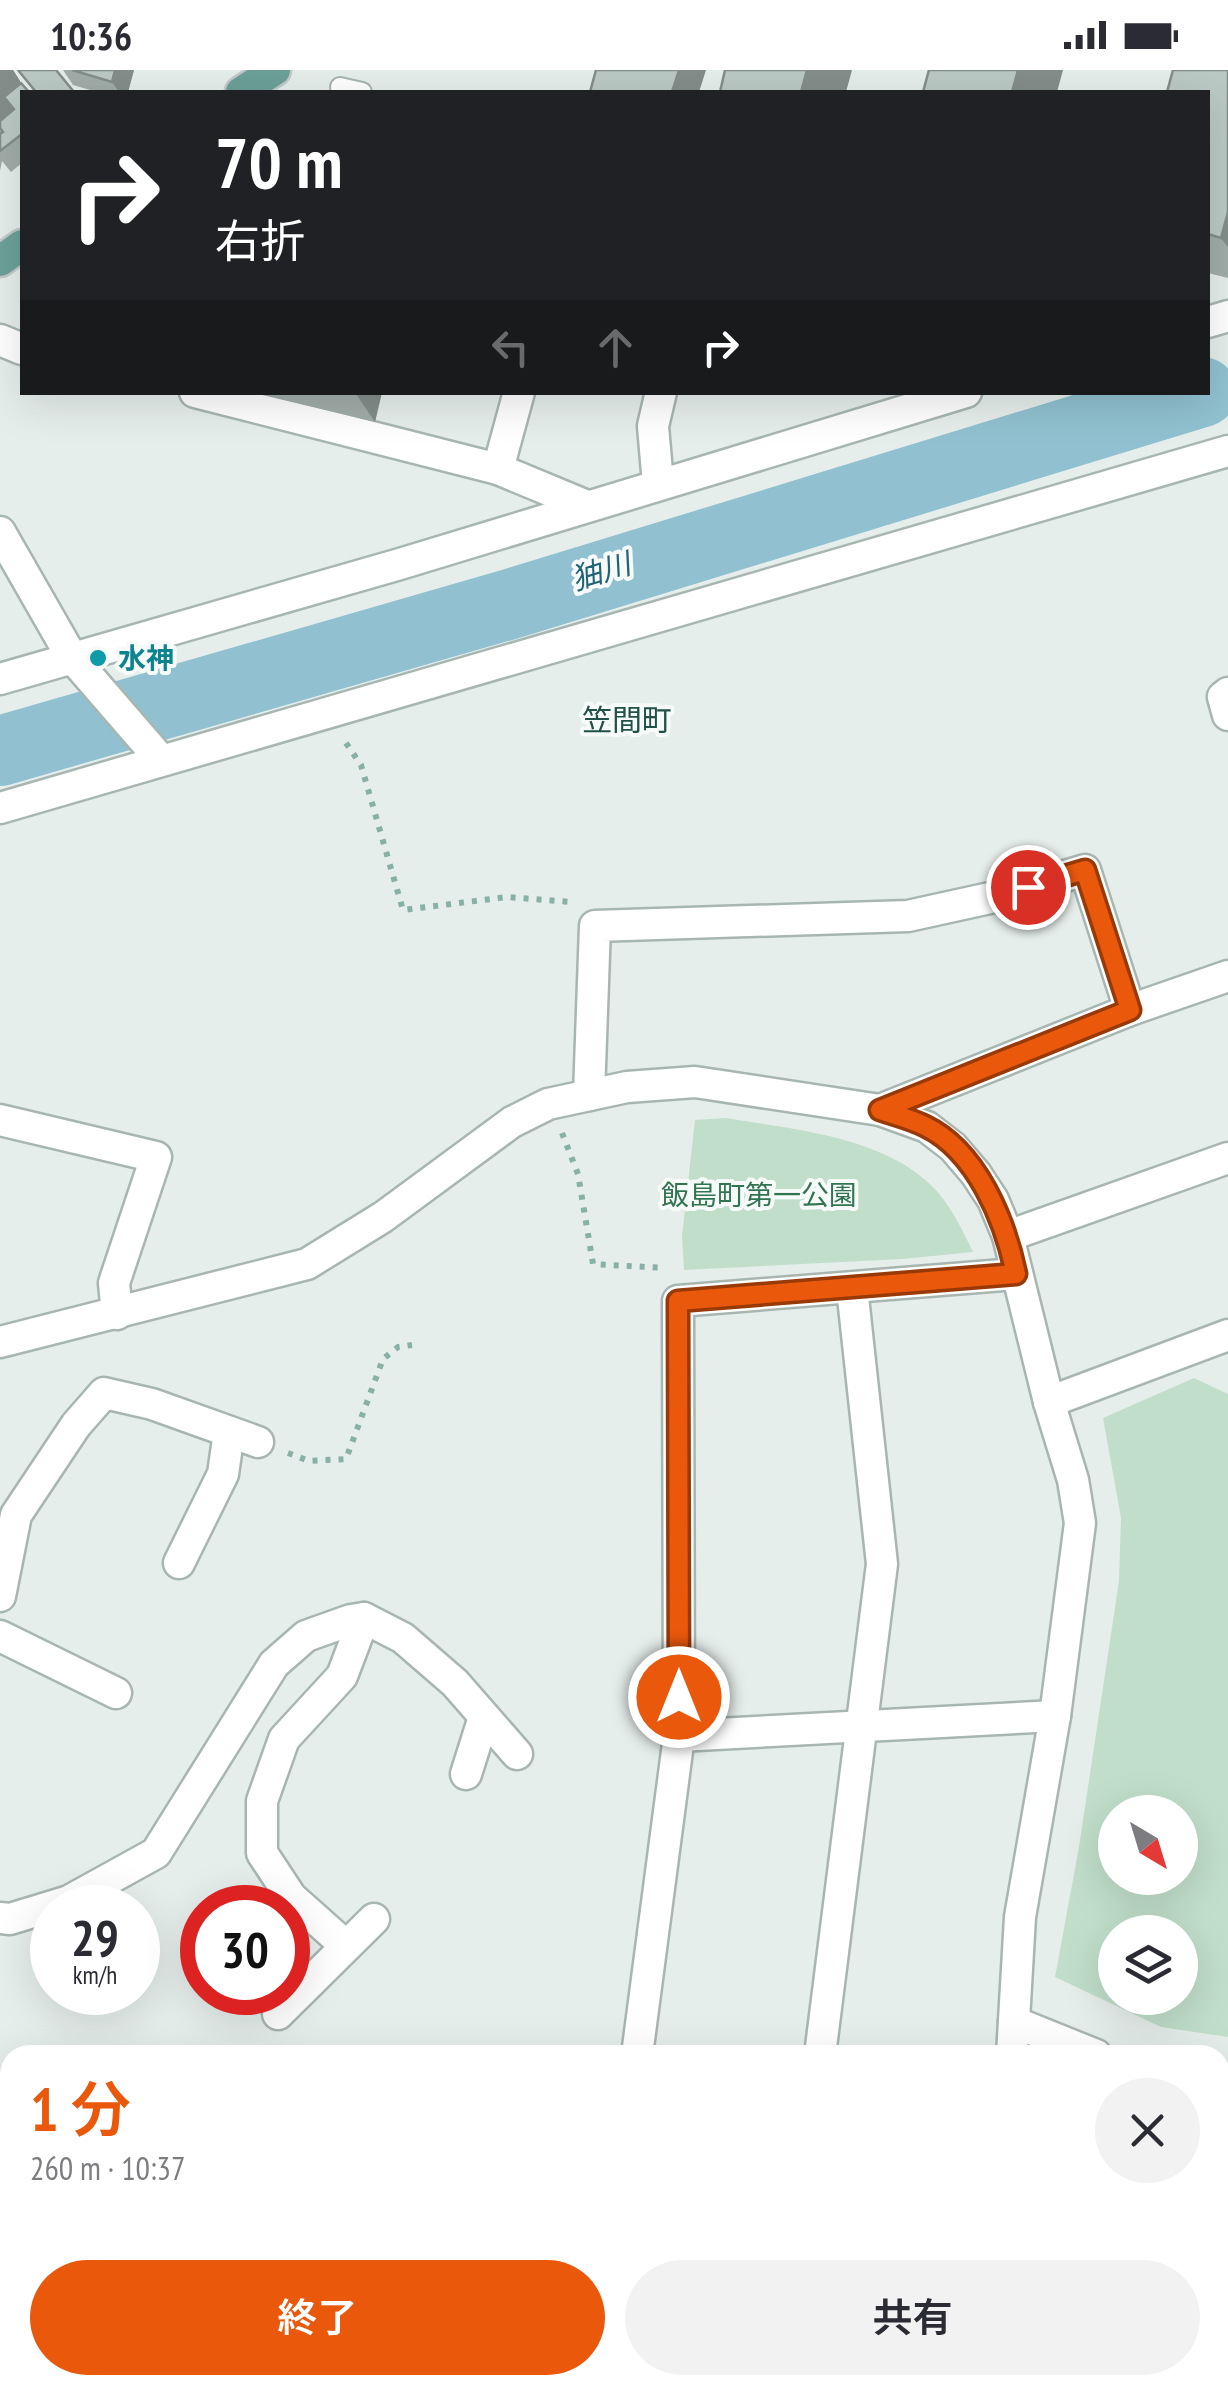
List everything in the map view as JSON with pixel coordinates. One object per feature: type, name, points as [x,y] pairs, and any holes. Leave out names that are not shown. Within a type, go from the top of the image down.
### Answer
[{"type":"main road","points":[[244,90],[275,70]]},
{"type":"main road","points":[[0,261],[20,246]]},
{"type":"street","points":[[208,395],[498,469],[587,506]]},
{"type":"street","points":[[498,469],[518,395]]},
{"type":"street","points":[[658,484],[653,426],[660,395]]},
{"type":"street","points":[[0,678],[209,620],[956,395]]},
{"type":"street","points":[[0,808],[1228,451]]},
{"type":"street","points":[[0,532],[72,656],[161,760]]},
{"type":"street","points":[[1228,693],[1222,697],[1228,715]]},
{"type":"street","points":[[590,1095],[594,926],[908,916],[998,896],[1085,870],[1130,1010]]},
{"type":"street","points":[[880,1110],[1130,1010],[1228,976]]},
{"type":"street","points":[[0,1342],[307,1264],[360,1234],[512,1122],[548,1104],[627,1086],[695,1082],[880,1110],[927,1127],[953,1148],[993,1200],[1008,1236],[1049,1402],[1073,1480],[1080,1523],[1055,1716],[1020,1916],[1013,2045]]},
{"type":"street","points":[[0,1120],[156,1156],[114,1283],[117,1314]]},
{"type":"street","points":[[1008,1236],[1228,1158]]},
{"type":"street","points":[[638,2045],[679,1736],[678,1301],[1016,1274]]},
{"type":"street","points":[[821,2045],[882,1564],[852,1288]]},
{"type":"street","points":[[1049,1402],[1228,1334]]},
{"type":"street","points":[[1,1586],[16,1515],[76,1425],[104,1393],[152,1404],[244,1437],[180,1563]]},
{"type":"street","points":[[346,1946],[290,1897],[262,1853],[262,1802],[284,1739],[342,1676],[364,1618]]},
{"type":"street","points":[[0,1918],[10,1919],[69,1901],[156,1854],[274,1664],[306,1636],[364,1618],[403,1638],[456,1683],[517,1754]]},
{"type":"street","points":[[0,1636],[116,1694]]},
{"type":"street","points":[[466,1774],[484,1716]]},
{"type":"street","points":[[679,1736],[1055,1716]]},
{"type":"street","points":[[310,1982],[374,1920]]},
{"type":"street","points":[[1014,2022],[1071,2045]]},
{"type":"lane","points":[[340,87],[353,90]]},
{"type":"path","points":[[332,710],[361,765],[404,910],[507,897],[582,902],[594,926]]},
{"type":"path","points":[[548,1104],[578,1174],[593,1264],[666,1268],[678,1301]]},
{"type":"path","points":[[244,1437],[310,1461],[346,1459],[383,1359],[398,1347],[412,1345]]},
{"type":"green space","name":"飯島町第一公園","points":[[726,1118],[835,1137],[888,1156],[932,1186],[955,1217],[973,1252],[684,1270],[682,1236],[695,1120]]},
{"type":"green space","points":[[1194,1378],[1228,1394],[1228,2037],[1161,2027],[1136,2015],[1198,2015],[1198,1915],[1098,1915],[1098,1997],[1055,1977],[1119,1581],[1121,1518],[1103,1418]]},
{"type":"building","points":[[18,70],[56,70],[72,90],[34,90]]},
{"type":"building","points":[[72,70],[115,70],[112,82]]},
{"type":"building","points":[[596,70],[679,70],[673,90],[591,90]]},
{"type":"building","points":[[725,70],[807,70],[802,90],[720,90]]},
{"type":"building","points":[[929,70],[1018,70],[1013,90],[924,90]]},
{"type":"building","points":[[1173,70],[1228,70],[1228,212],[1221,238],[1210,235],[1210,90],[1168,90]]},
{"type":"building","points":[[21,83],[27,90],[20,90],[20,136],[0,151],[0,121],[14,109],[4,97]]},
{"type":"waterway","name":"㹨川","points":[[0,751],[507,605],[1192,395]]},
{"type":"place","name":"水神","points":[[98,658]]},
{"type":"district","name":"笠間町","points":[[627,721]]},
{"type":"route","points":[[679,1697],[678,1301],[1016,1274],[1001,1218],[976,1174],[927,1127],[880,1110],[1130,1010],[1085,870],[1028,887]]}]
